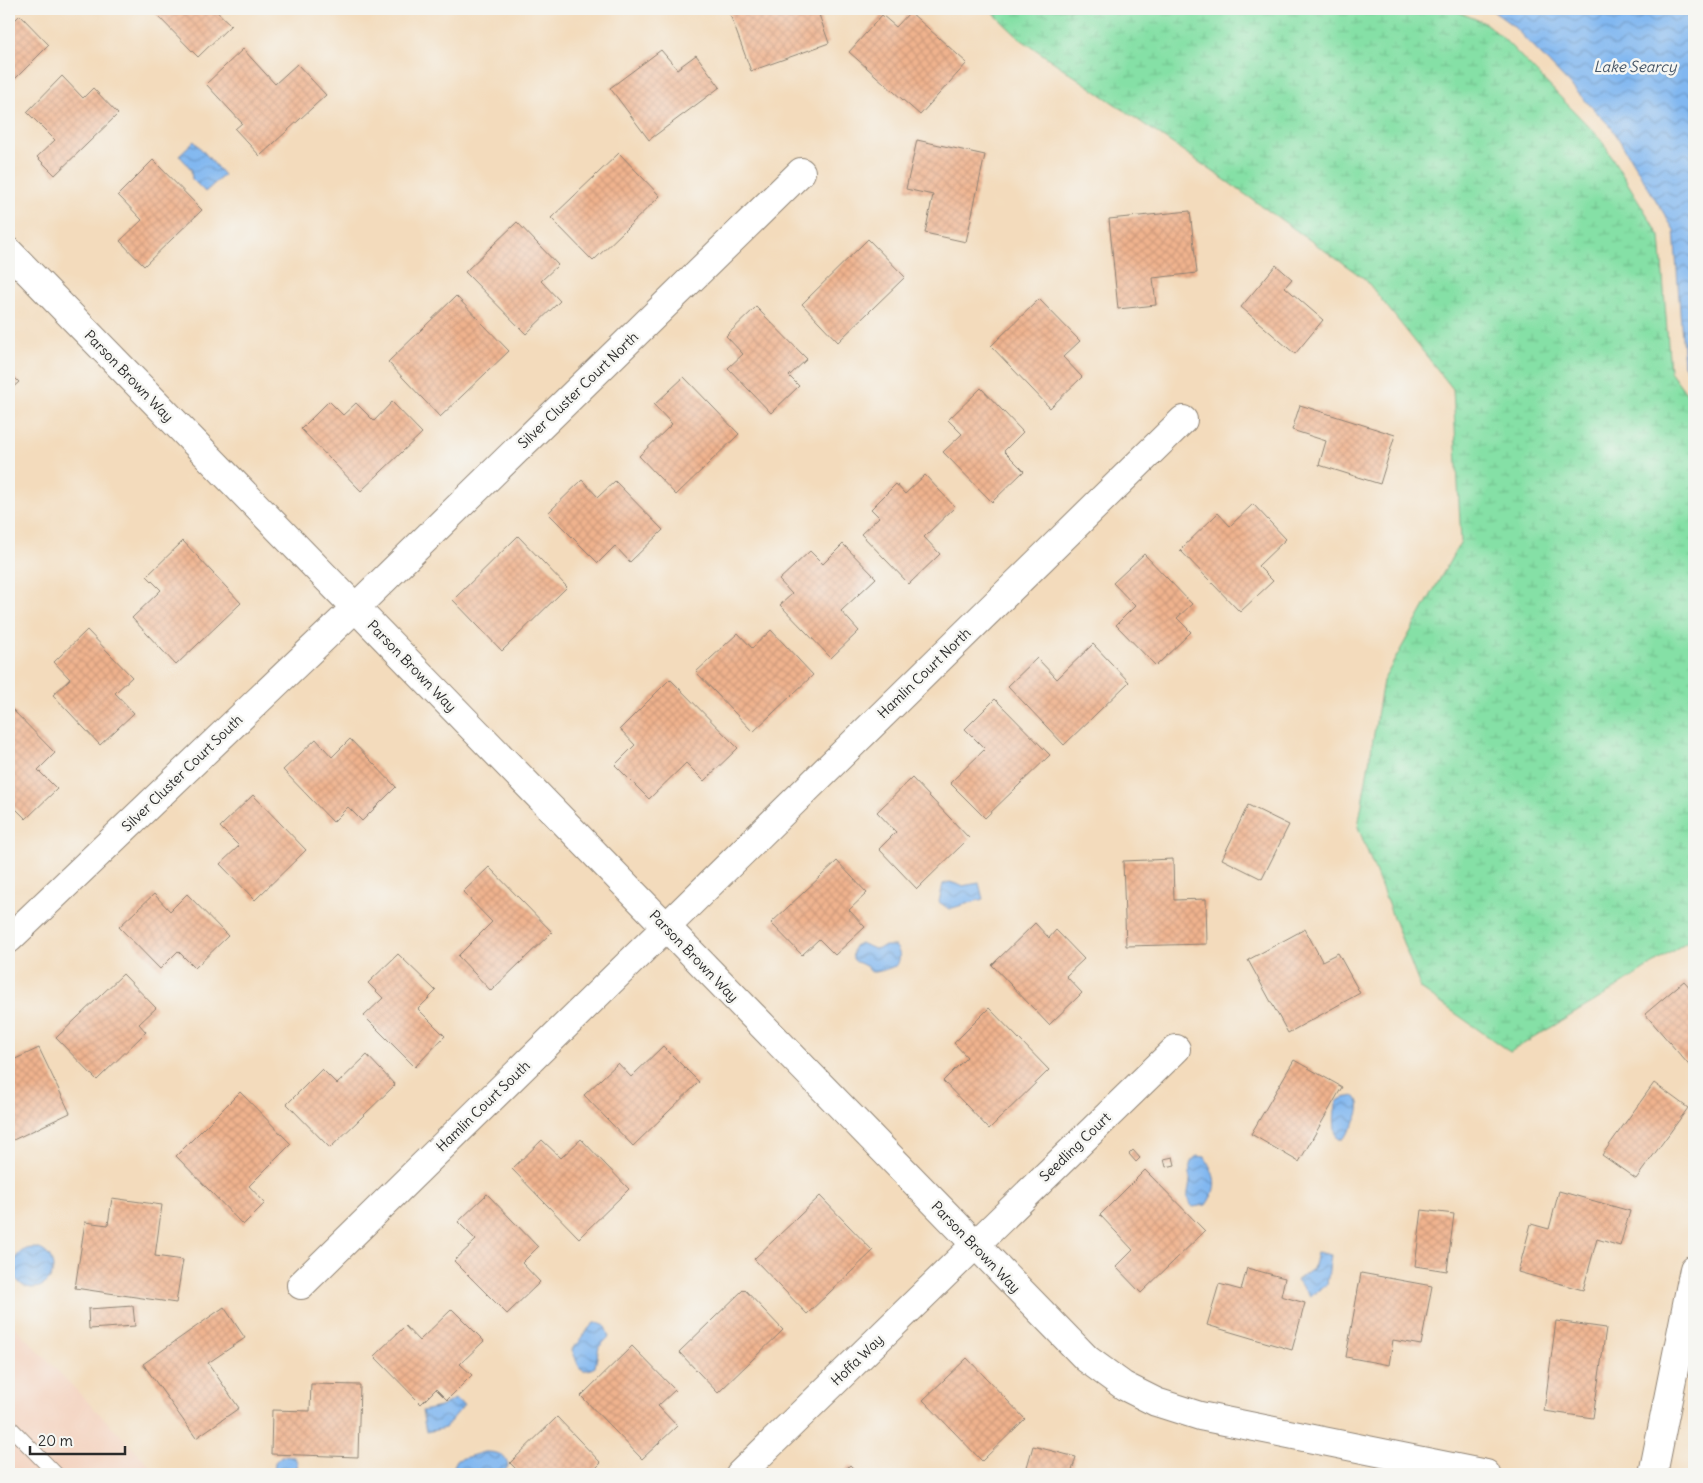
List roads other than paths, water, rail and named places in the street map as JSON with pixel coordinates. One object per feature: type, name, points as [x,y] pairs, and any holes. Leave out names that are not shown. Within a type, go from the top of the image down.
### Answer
[{"type":"street","name":"Silver Cluster Court North","points":[[355,608],[801,172]]},
{"type":"street","name":"Parson Brown Way","points":[[9,252],[1087,1359],[1124,1386],[1156,1402],[1200,1416],[1486,1474]]},
{"type":"street","name":"Hamlin Court North","points":[[665,927],[1183,420]]},
{"type":"street","name":"Silver Cluster Court South","points":[[9,939],[355,608]]},
{"type":"street","name":"Hamlin Court South","points":[[301,1284],[665,927]]},
{"type":"street","name":"Seedling Court","points":[[974,1245],[1176,1050]]},
{"type":"street","name":"Hoffa Way","points":[[740,1474],[974,1245]]},
{"type":"street","points":[[1653,1474],[1694,1269]]},
{"type":"lane","points":[[9,1426],[56,1474]]},
{"type":"water","name":"Lake Searcy","points":[[1490,9],[1694,9],[1694,378],[1684,365],[1674,230],[1612,128],[1512,25]]},
{"type":"water","points":[[194,141],[224,175],[205,192],[192,179],[191,169],[179,155]]},
{"type":"water","points":[[950,882],[962,886],[979,883],[983,899],[949,909],[939,902],[943,884]]},
{"type":"water","points":[[860,943],[875,949],[895,946],[899,955],[897,965],[881,971],[871,972],[867,967],[853,959],[854,946]]},
{"type":"water","points":[[1355,1096],[1359,1106],[1357,1118],[1346,1135],[1342,1139],[1338,1139],[1335,1125],[1337,1103],[1342,1098]]},
{"type":"water","points":[[1197,1156],[1205,1157],[1213,1175],[1214,1186],[1206,1205],[1193,1207],[1188,1198],[1188,1192],[1191,1161]]},
{"type":"water","points":[[33,1248],[47,1254],[53,1268],[47,1282],[33,1288],[19,1282],[13,1268],[19,1254]]},
{"type":"water","points":[[1317,1252],[1331,1255],[1327,1285],[1310,1297],[1297,1280],[1313,1269]]},
{"type":"water","points":[[594,1323],[605,1326],[609,1337],[599,1347],[595,1367],[585,1370],[579,1366],[572,1350]]},
{"type":"water","points":[[455,1399],[464,1405],[445,1428],[426,1432],[422,1411],[440,1407]]},
{"type":"water","points":[[484,1452],[496,1453],[505,1458],[508,1466],[503,1474],[491,1474],[483,1470],[464,1474],[454,1466],[457,1460]]},
{"type":"water","points":[[281,1456],[294,1457],[296,1459],[297,1465],[294,1474],[274,1474],[275,1462]]}]
